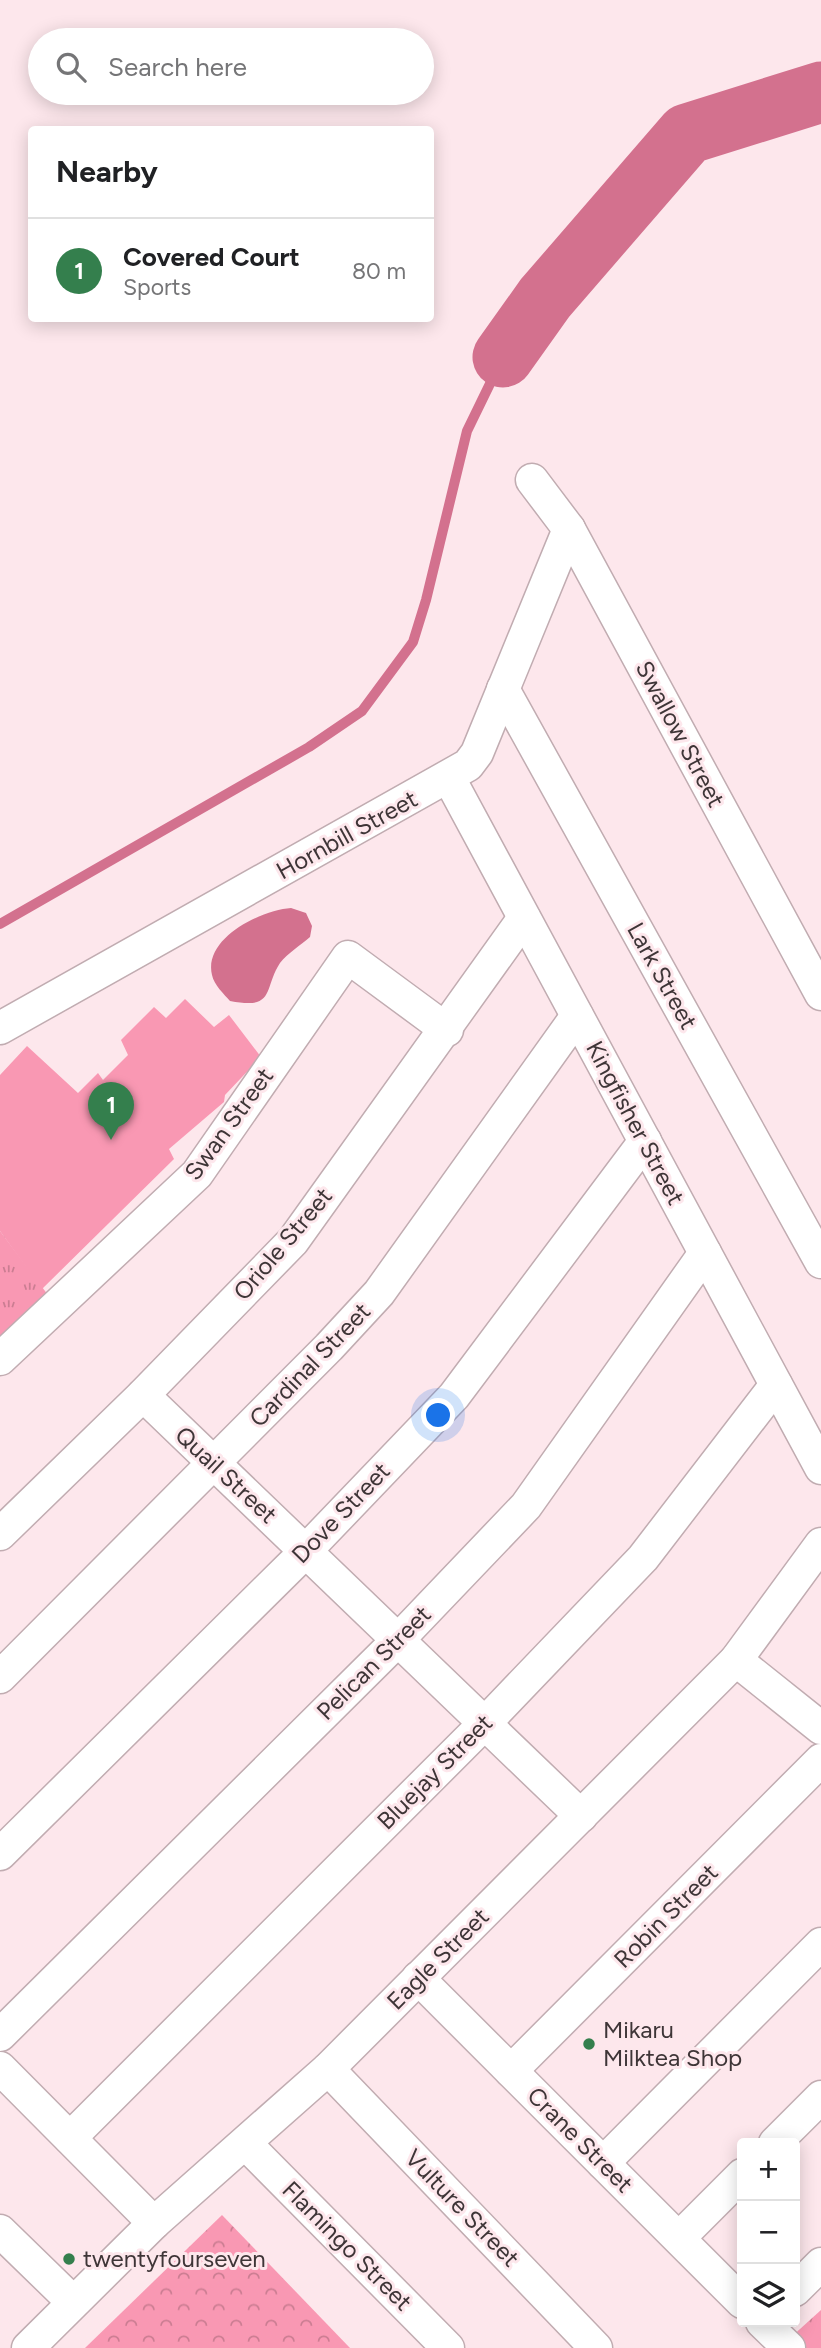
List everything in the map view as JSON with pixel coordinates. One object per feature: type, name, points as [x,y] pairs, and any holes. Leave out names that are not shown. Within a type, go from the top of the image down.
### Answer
[{"type":"street","name":"Swallow Street","points":[[532,480],[569,529],[821,994]]},
{"type":"street","name":"Hornbill Street","points":[[0,1028],[468,765],[477,753],[569,529]]},
{"type":"street","name":"Lark Street","points":[[503,689],[821,1262]]},
{"type":"street","name":"Kingfisher Street","points":[[449,778],[821,1468]]},
{"type":"street","name":"Oriole Street","points":[[0,1534],[143,1395],[293,1241],[447,1030],[524,918]]},
{"type":"street","name":"Swan Street","points":[[0,1359],[197,1174],[348,957],[447,1030]]},
{"type":"street","name":"Cardinal Street","points":[[0,1677],[379,1293],[577,1016]]},
{"type":"street","name":"Dove Street","points":[[0,1854],[306,1550],[460,1388],[645,1141]]},
{"type":"street","name":"Pelican Street","points":[[0,2035],[398,1640],[526,1506],[705,1254]]},
{"type":"street","name":"Bluejay Street","points":[[70,2138],[485,1723],[643,1558],[776,1385]]},
{"type":"street","name":"Quail Street","points":[[143,1395],[581,1816]]},
{"type":"street","name":"Eagle Street","points":[[28,2348],[155,2223],[328,2068],[736,1660],[821,1544]]},
{"type":"street","points":[[736,1660],[821,1728]]},
{"type":"street","name":"Robin Street","points":[[511,2071],[821,1760]]},
{"type":"street","points":[[603,2163],[821,1944]]},
{"type":"street","name":"Crane Street","points":[[418,1978],[737,2297]]},
{"type":"street","points":[[0,2068],[155,2223]]},
{"type":"street","name":"Vulture Street","points":[[328,2068],[596,2348]]},
{"type":"street","points":[[780,2138],[821,2097]]},
{"type":"street","name":"Flamingo Street","points":[[246,2144],[448,2348]]},
{"type":"street","points":[[679,2238],[737,2180]]},
{"type":"street","points":[[0,2231],[73,2302]]},
{"type":"street","points":[[800,2285],[821,2264]]},
{"type":"street","points":[[767,2327],[789,2348]]},
{"type":"green space","points":[[185,999],[214,1027],[229,1015],[261,1057],[225,1095],[224,1102],[169,1149],[174,1159],[42,1289],[0,1231],[0,1075],[27,1046],[78,1093],[98,1073],[103,1080],[128,1055],[121,1040],[154,1007],[166,1018]]},
{"type":"green space","points":[[0,1231],[51,1299],[0,1350]]},
{"type":"green space","points":[[222,2215],[350,2348],[85,2348]]},
{"type":"green space","points":[[821,2310],[821,2348],[779,2348]]},
{"type":"shaded area","points":[[291,908],[306,913],[312,926],[310,937],[280,963],[262,1000],[255,1003],[230,1001],[213,979],[212,962],[216,949],[237,928],[251,920]]},
{"type":"waterway","points":[[503,357],[545,298],[687,134],[821,92]]},
{"type":"waterway","points":[[0,924],[309,747],[362,711],[413,642],[426,600],[467,431],[503,357]]},
{"type":"place","name":"Covered Court","points":[[111,1140]]},
{"type":"place","name":"Mikaru Milktea Shop","points":[[589,2044]]},
{"type":"place","name":"twentyfourseven","points":[[69,2259]]}]
